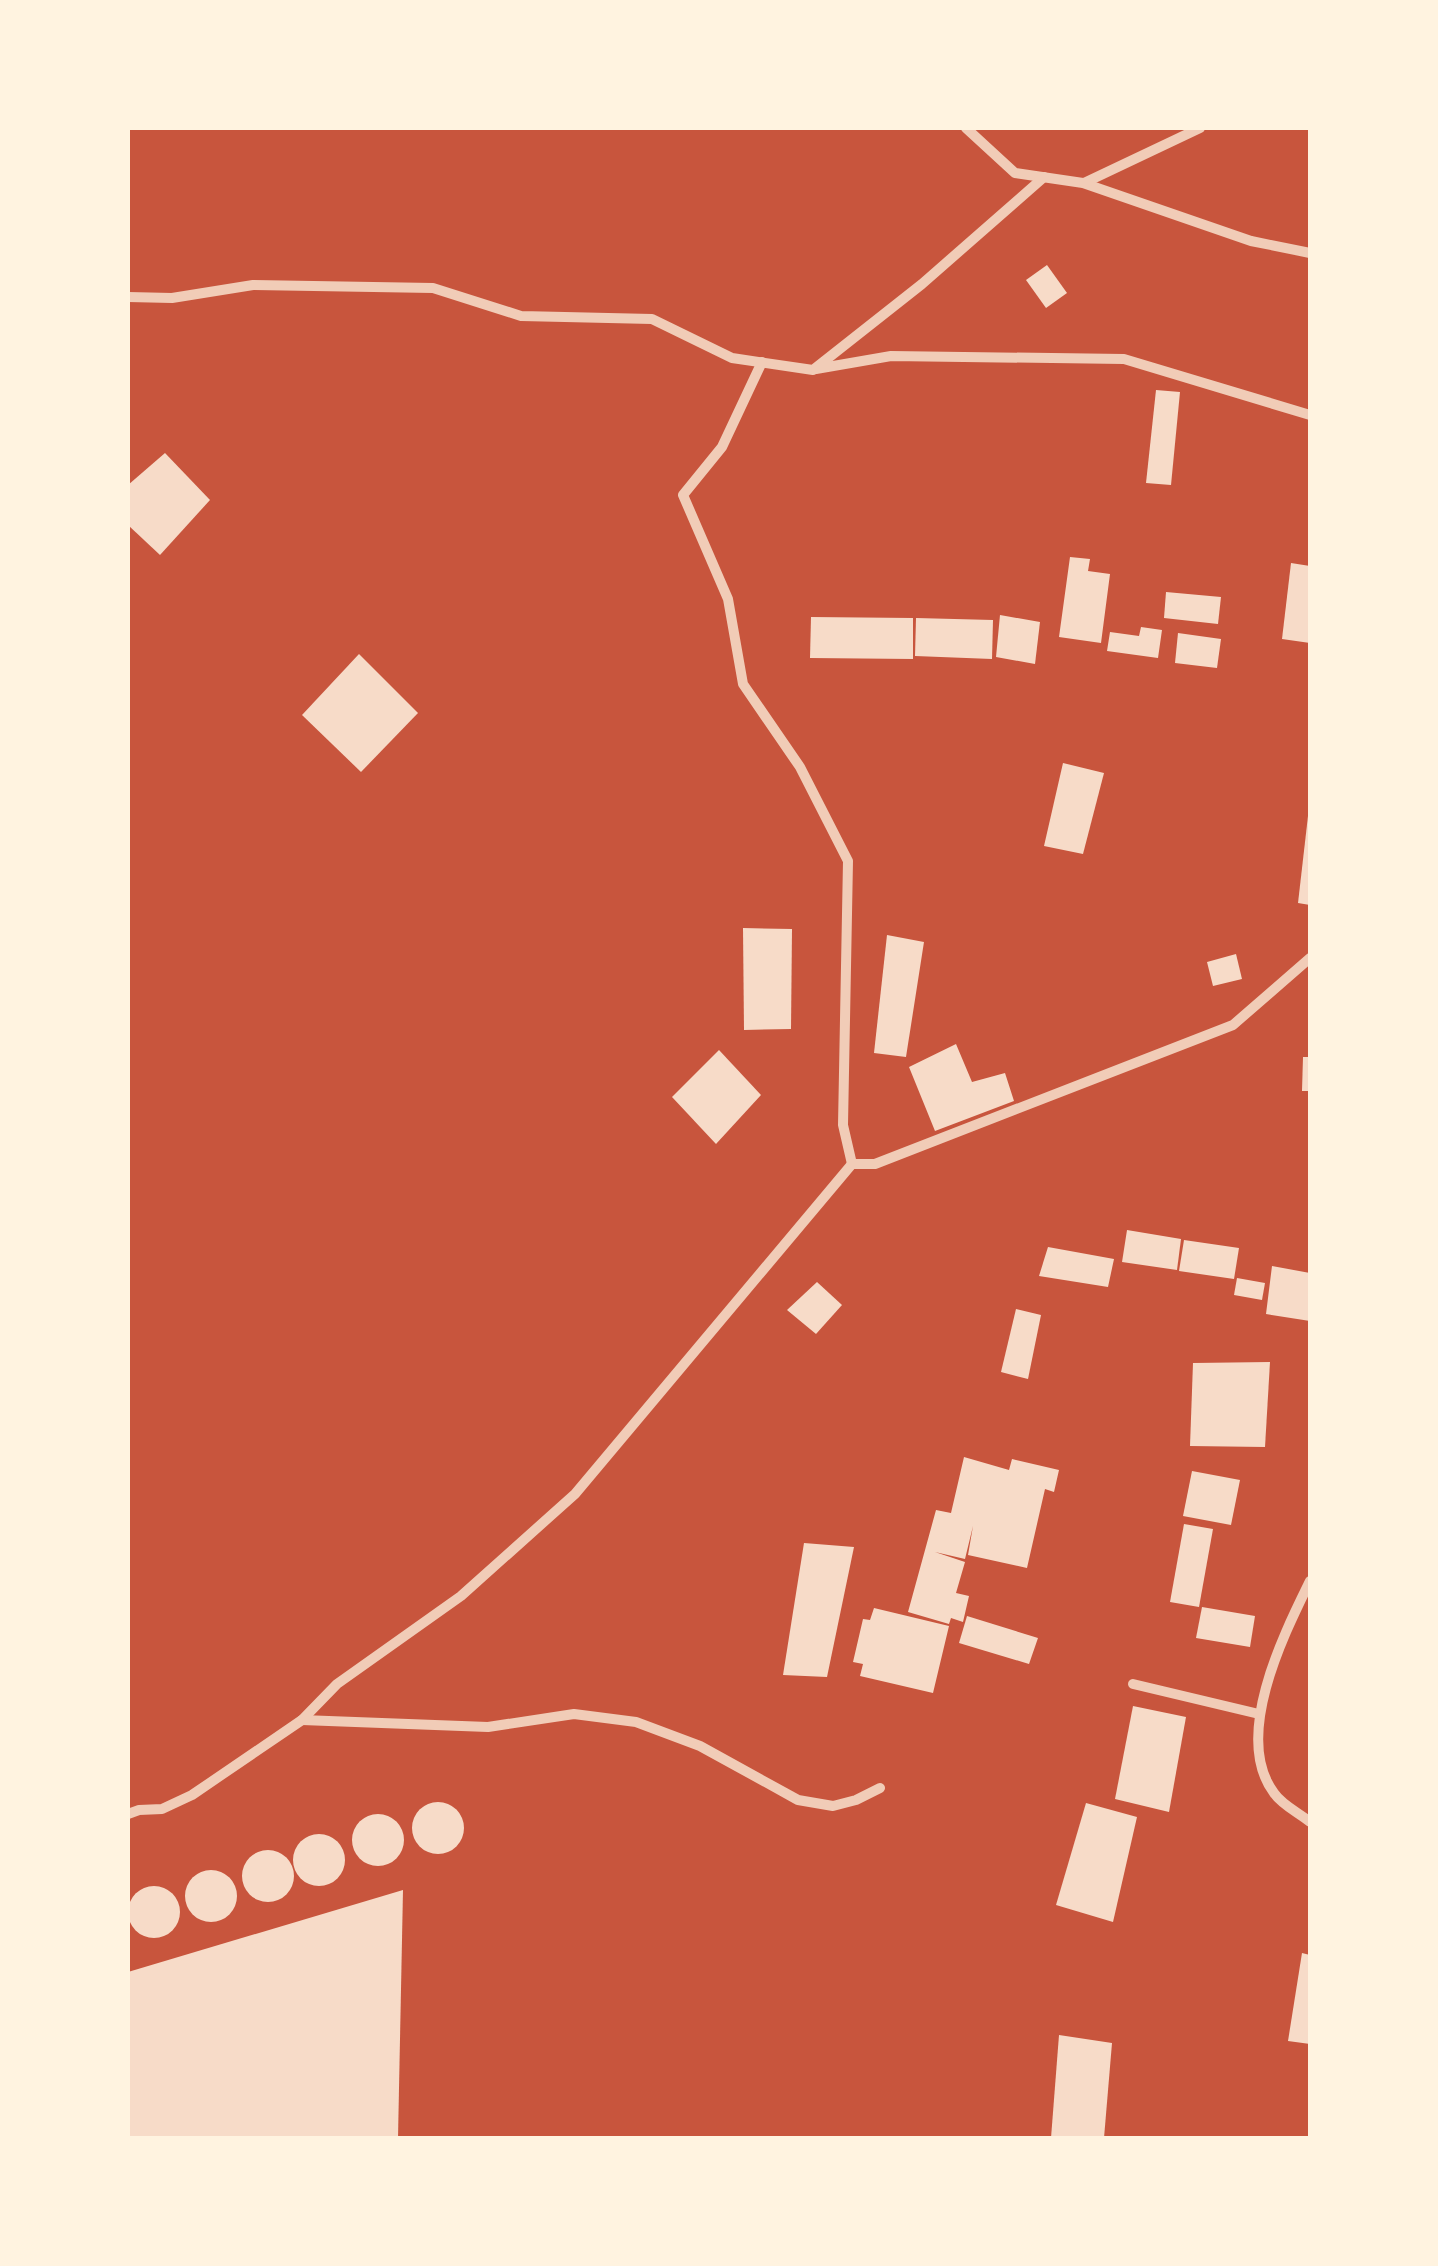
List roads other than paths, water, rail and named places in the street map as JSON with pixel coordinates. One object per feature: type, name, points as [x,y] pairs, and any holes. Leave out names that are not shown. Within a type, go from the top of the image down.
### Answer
[{"type":"street","points":[[966,128],[1015,173],[1083,183],[1250,241],[1310,252]]},
{"type":"street","points":[[1083,183],[1200,128]]},
{"type":"street","points":[[812,370],[922,284],[1044,177]]},
{"type":"street","points":[[128,297],[172,298],[253,284],[433,288],[522,316],[652,320],[732,358],[812,370],[891,356],[1124,359],[1310,415]]},
{"type":"street","points":[[762,362],[722,447],[684,494],[728,599],[743,684],[800,767],[848,861],[844,1125],[852,1164]]},
{"type":"street","points":[[852,1164],[875,1164],[1233,1025],[1310,958]]},
{"type":"street","points":[[128,1814],[162,1809],[192,1795],[302,1720],[337,1684],[461,1596],[576,1494],[852,1164]]},
{"type":"street","points":[[1310,1581],[1276,1648],[1259,1714],[1262,1768],[1274,1795],[1310,1822]]},
{"type":"street","points":[[1133,1684],[1259,1714]]},
{"type":"street","points":[[302,1720],[488,1727],[574,1714],[636,1722],[700,1746],[798,1800],[834,1806],[880,1788]]}]
